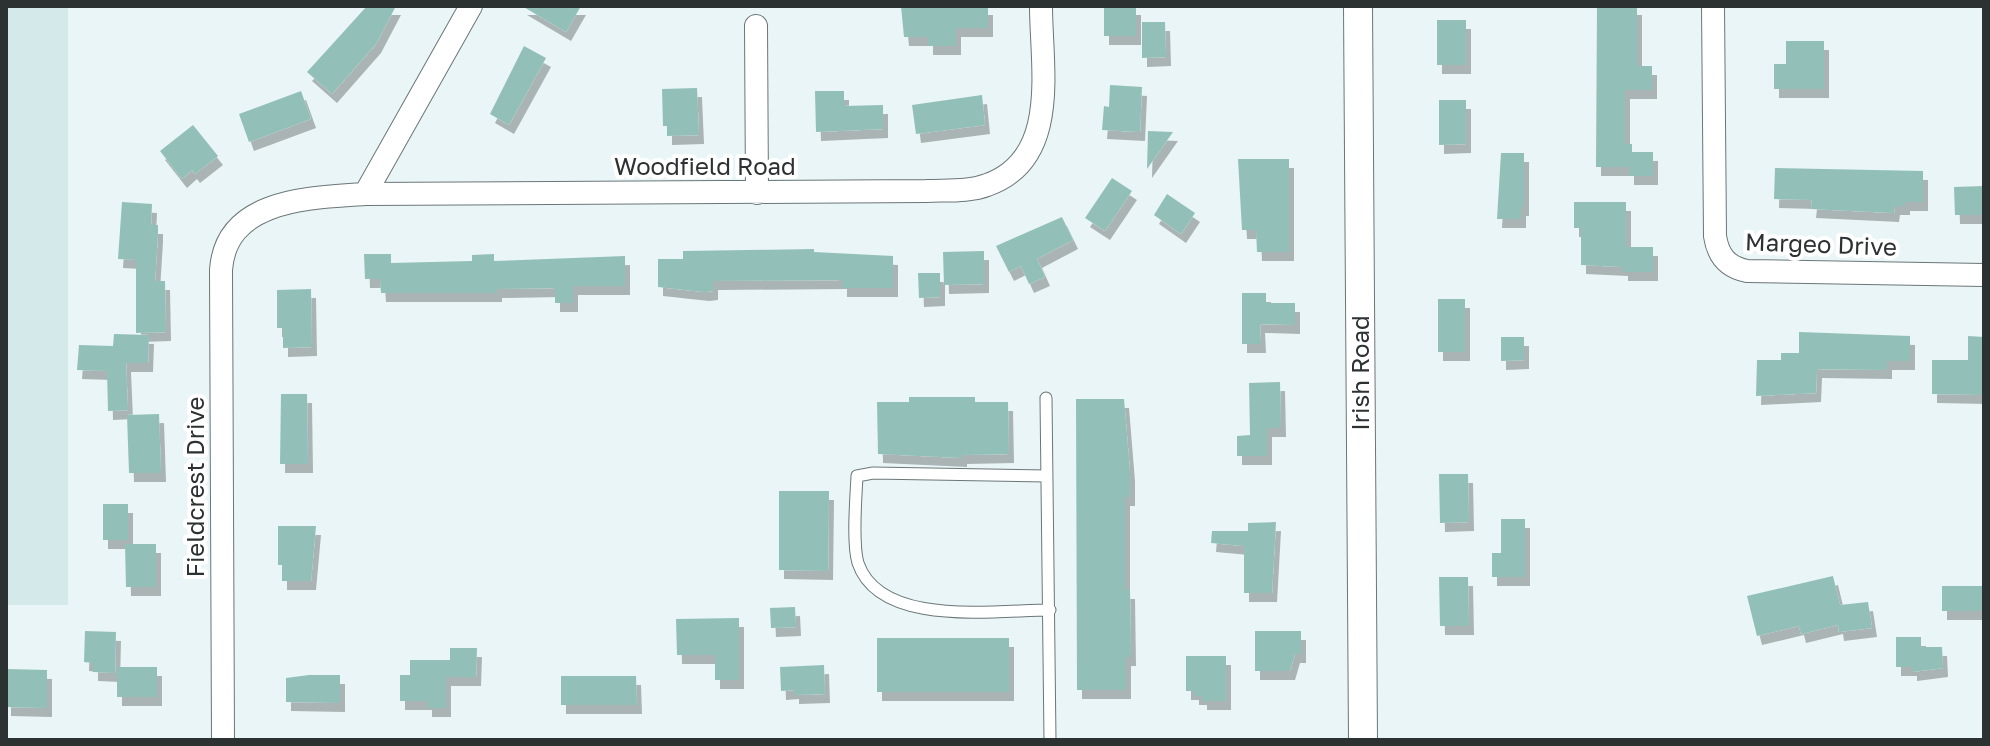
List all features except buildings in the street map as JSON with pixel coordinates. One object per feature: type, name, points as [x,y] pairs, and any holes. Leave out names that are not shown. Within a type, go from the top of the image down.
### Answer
[{"type":"street","points":[[365,194],[471,6]]},
{"type":"street","name":"Woodfield Road","points":[[232,236],[253,217],[285,202],[365,194],[967,189],[1002,178],[1028,154],[1040,125],[1041,6]]},
{"type":"street","name":"Irish Road","points":[[1358,6],[1363,740]]},
{"type":"street","name":"Margeo Drive","points":[[1713,6],[1715,236],[1716,248],[1725,261],[1733,268],[1747,271],[1984,275]]},
{"type":"street","points":[[756,26],[757,193]]},
{"type":"street","name":"Fieldcrest Drive","points":[[223,740],[221,270],[226,245],[232,236]]},
{"type":"lane","points":[[1046,398],[1050,740]]},
{"type":"lane","points":[[1047,476],[873,473],[857,476],[856,494],[858,563],[871,584],[889,600],[930,610],[1050,610]]},
{"type":"shaded area","points":[[6,6],[68,6],[68,605],[6,605]]}]
